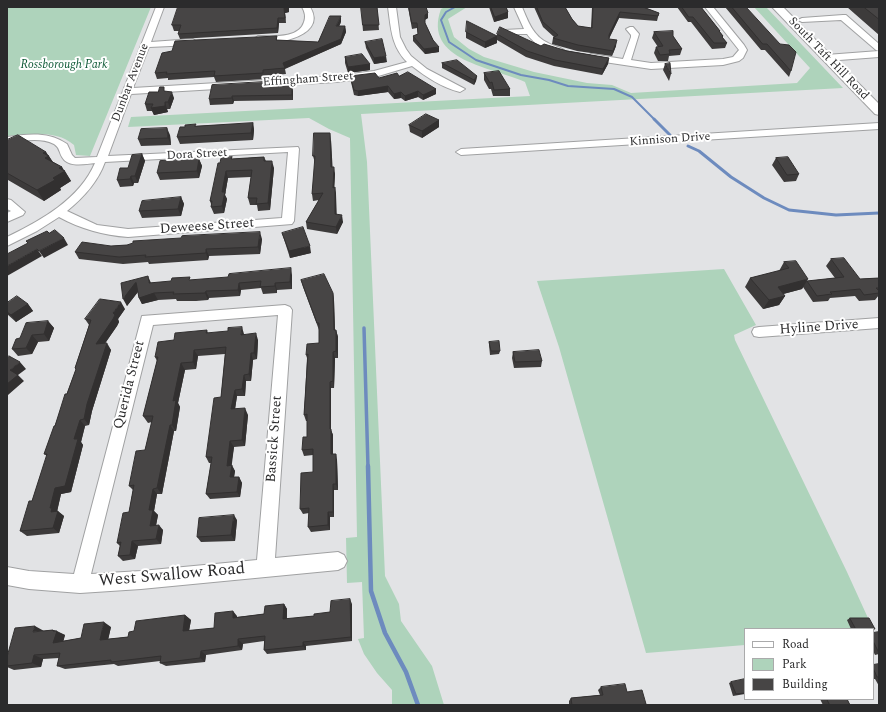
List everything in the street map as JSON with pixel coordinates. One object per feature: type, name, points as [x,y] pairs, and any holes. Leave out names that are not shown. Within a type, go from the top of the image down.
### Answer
[{"type":"main road","name":"South Taft Hill Road","points":[[777,7],[879,111]]},
{"type":"main road","name":"South Taft Hill Road","points":[[789,7],[879,96]]},
{"type":"street","name":"Dunbar Avenue","points":[[7,242],[35,228],[59,212],[86,187],[96,172],[160,7]]},
{"type":"street","points":[[249,40],[303,35],[308,24],[309,12],[306,7]]},
{"type":"street","points":[[392,7],[396,40],[400,48],[414,64],[429,74],[460,89]]},
{"type":"street","points":[[518,7],[531,36],[543,45],[567,53]]},
{"type":"street","points":[[582,55],[651,66],[723,62],[744,57],[743,50],[740,45],[709,7]]},
{"type":"street","points":[[802,20],[843,17],[878,49]]},
{"type":"street","points":[[626,63],[635,37],[635,34],[630,29]]},
{"type":"street","points":[[508,32],[528,31]]},
{"type":"street","points":[[146,45],[203,42]]},
{"type":"street","points":[[826,58],[839,57],[878,49]]},
{"type":"street","name":"Effingham Street","points":[[128,90],[336,79],[375,74],[414,64]]},
{"type":"street","name":"Kinnison Drive","points":[[461,152],[879,126]]},
{"type":"street","points":[[7,140],[48,138],[55,140],[63,146],[69,160],[101,160]]},
{"type":"street","name":"Dora Street","points":[[101,160],[294,150]]},
{"type":"street","name":"Deweese Street","points":[[59,212],[86,227],[115,233],[288,221],[294,150]]},
{"type":"street","points":[[7,203],[20,212],[7,218]]},
{"type":"street","name":"Bassick Street","points":[[265,568],[285,310]]},
{"type":"street","name":"Querida Street","points":[[80,584],[147,320],[285,310]]},
{"type":"street","name":"Hyline Drive","points":[[759,332],[879,323]]},
{"type":"street","name":"West Swallow Road","points":[[7,576],[23,580],[80,584],[124,582],[338,561]]},
{"type":"green space","name":"Rossborough Park","points":[[7,7],[151,7],[90,156],[76,155],[74,145],[67,140],[51,135],[33,134],[7,136]]},
{"type":"green space","points":[[445,7],[467,7],[448,19],[454,37],[469,49],[484,57],[534,72],[587,83],[612,85],[631,93],[797,83],[810,68],[754,7],[766,7],[843,88],[361,114],[367,162],[385,576],[399,604],[401,621],[432,666],[444,705],[392,705],[392,690],[377,673],[364,654],[358,639],[364,638],[362,582],[347,583],[346,538],[357,537],[350,138],[309,118],[128,127],[131,117],[530,96],[525,82],[479,66],[451,51],[442,40],[438,26],[441,9]]},
{"type":"green space","points":[[724,269],[756,325],[734,335],[735,340],[873,628],[744,628],[744,645],[646,653],[559,347],[537,281]]},
{"type":"building","points":[[178,7],[288,7],[284,8],[285,18],[278,18],[277,28],[178,34],[181,25],[172,25]]},
{"type":"building","points":[[361,7],[377,7],[379,25],[363,25]]},
{"type":"building","points":[[409,7],[426,7],[428,13],[425,15],[425,23],[433,40],[439,47],[424,49],[413,36],[418,34],[417,23],[412,23]]},
{"type":"building","points":[[491,7],[506,7],[508,12],[495,17]]},
{"type":"building","points":[[537,7],[565,7],[578,26],[592,28],[593,7],[643,7],[659,13],[658,16],[620,12],[609,35],[609,39],[617,40],[613,51],[578,45],[553,38],[558,35],[543,22]]},
{"type":"building","points":[[682,7],[701,7],[720,31],[723,36],[722,37],[727,43],[714,43],[693,17],[689,17]]},
{"type":"building","points":[[732,7],[746,7],[780,44],[789,45],[796,52],[791,71],[767,44],[763,44]]},
{"type":"building","points":[[864,7],[879,7],[879,19]]},
{"type":"building","points":[[330,16],[341,16],[336,26],[345,26],[341,39],[283,63],[285,68],[263,70],[263,73],[214,76],[215,71],[166,74],[167,72],[155,73],[162,53],[172,51],[175,41],[277,36],[276,40],[318,42]]},
{"type":"building","points":[[467,21],[497,36],[485,42],[466,32]]},
{"type":"building","points":[[500,27],[541,46],[544,44],[567,51],[609,58],[603,69],[555,60],[527,51],[497,34]]},
{"type":"building","points":[[673,31],[673,36],[682,49],[669,50],[670,54],[660,55],[656,47],[663,46],[654,32]]},
{"type":"building","points":[[382,39],[386,56],[374,58],[365,42]]},
{"type":"building","points":[[362,54],[370,64],[348,67],[345,57]]},
{"type":"building","points":[[457,60],[477,76],[474,80],[442,63]]},
{"type":"building","points":[[670,63],[671,74],[665,64]]},
{"type":"building","points":[[499,71],[510,89],[494,90],[492,82],[490,83],[484,73]]},
{"type":"building","points":[[408,72],[436,89],[423,95],[418,91],[405,96],[401,92],[394,94],[388,86],[358,91],[354,90],[350,76],[375,73],[379,78],[397,73],[399,76]]},
{"type":"building","points":[[264,82],[264,87],[292,85],[292,95],[232,96],[232,98],[209,99],[212,85]]},
{"type":"building","points":[[160,87],[164,87],[164,91],[172,92],[168,102],[165,102],[165,106],[151,108],[153,104],[145,104],[149,92],[158,92]]},
{"type":"building","points":[[426,114],[439,120],[422,131],[409,125]]},
{"type":"building","points":[[253,123],[251,133],[177,137],[180,127],[185,127],[185,125],[196,124],[195,126]]},
{"type":"building","points":[[167,128],[168,138],[138,139],[141,129]]},
{"type":"building","points":[[314,133],[330,133],[331,167],[334,167],[333,188],[335,187],[335,214],[342,215],[336,227],[306,222],[323,193],[312,194],[315,156],[313,156]]},
{"type":"building","points":[[18,135],[46,152],[43,153],[49,156],[45,158],[62,167],[59,168],[65,171],[53,178],[55,180],[37,190],[7,173],[7,140]]},
{"type":"building","points":[[142,154],[135,176],[131,176],[130,179],[117,180],[120,168],[128,168],[132,155]]},
{"type":"building","points":[[232,157],[231,159],[264,157],[264,161],[272,161],[268,203],[256,204],[257,198],[248,198],[252,170],[226,171],[222,192],[225,192],[222,206],[211,207],[212,201],[210,201],[218,163],[220,163],[221,158]]},
{"type":"building","points":[[788,157],[799,174],[787,175],[776,158]]},
{"type":"building","points":[[199,159],[197,171],[157,173],[160,161]]},
{"type":"building","points":[[181,197],[178,209],[139,211],[142,201]]},
{"type":"building","points":[[303,227],[310,246],[289,251],[282,233]]},
{"type":"building","points":[[55,230],[64,238],[39,251],[37,249],[7,266],[7,254],[28,243],[26,241],[47,231],[49,233]]},
{"type":"building","points":[[260,232],[258,247],[206,249],[206,253],[119,257],[75,252],[82,242],[111,246],[127,245],[133,243],[133,241],[181,238],[182,236]]},
{"type":"building","points":[[844,258],[860,279],[879,278],[879,288],[876,288],[879,293],[864,295],[860,289],[830,292],[832,294],[817,296],[807,281],[844,277],[831,259]]},
{"type":"building","points":[[796,261],[808,279],[778,287],[785,296],[769,300],[750,278],[789,268],[784,262]]},
{"type":"building","points":[[291,268],[290,282],[275,283],[275,286],[260,287],[261,281],[239,283],[238,290],[206,291],[205,293],[154,293],[139,298],[136,282],[123,299],[121,283],[148,276],[149,283],[171,281],[172,278],[190,277],[189,280],[228,277],[229,274]]},
{"type":"building","points":[[324,274],[333,293],[334,330],[336,330],[336,351],[333,352],[333,381],[330,382],[330,429],[331,454],[336,454],[336,484],[333,484],[333,512],[328,512],[328,525],[308,527],[309,508],[300,509],[301,473],[313,472],[313,449],[302,450],[303,437],[307,437],[307,414],[304,415],[308,354],[306,355],[307,344],[319,343],[319,323],[317,323],[301,280]]},
{"type":"building","points":[[17,296],[28,304],[11,315],[7,312],[7,303]]},
{"type":"building","points":[[100,299],[121,302],[113,313],[115,315],[113,319],[96,344],[107,343],[87,404],[84,419],[80,420],[74,439],[78,439],[65,486],[55,488],[50,508],[52,508],[51,512],[58,511],[53,528],[20,531],[29,501],[32,501],[47,454],[44,454],[65,394],[67,394],[76,369],[75,368],[91,320],[85,319]]},
{"type":"building","points":[[48,321],[44,334],[32,335],[26,348],[12,349],[16,339],[20,338],[26,323]]},
{"type":"building","points":[[242,327],[241,335],[256,333],[254,353],[251,353],[249,374],[244,375],[242,389],[235,390],[231,409],[245,408],[242,440],[230,441],[227,466],[232,465],[230,477],[239,477],[237,492],[206,494],[212,457],[206,457],[214,398],[221,397],[226,347],[194,350],[193,362],[181,363],[173,401],[176,400],[172,425],[170,425],[157,488],[153,489],[149,510],[153,510],[150,526],[159,525],[156,539],[132,541],[130,555],[118,556],[121,542],[117,543],[123,513],[129,512],[134,485],[129,486],[136,451],[145,450],[153,416],[143,416],[158,357],[155,357],[158,342],[174,340],[175,333],[207,330],[206,333],[228,331],[228,328]]},
{"type":"building","points":[[499,341],[500,351],[491,351],[489,342]]},
{"type":"building","points":[[539,350],[542,361],[515,362],[513,352]]},
{"type":"building","points":[[9,356],[20,362],[10,370],[18,375],[7,384],[7,358]]},
{"type":"building","points":[[234,515],[231,535],[197,537],[199,518]]},
{"type":"building","points":[[350,599],[351,637],[303,642],[303,646],[264,650],[265,636],[238,639],[238,646],[201,651],[200,658],[160,663],[161,656],[57,666],[60,653],[34,655],[32,663],[7,666],[7,657],[15,628],[35,626],[33,632],[57,631],[53,643],[81,638],[84,624],[104,622],[100,640],[128,637],[129,632],[134,631],[136,621],[185,615],[183,631],[214,628],[215,613],[233,611],[233,618],[264,614],[265,606],[284,604],[283,619],[314,616],[314,614],[330,612],[331,601]]},
{"type":"building","points":[[850,618],[869,618],[875,629],[874,628],[855,628]]},
{"type":"building","points":[[879,632],[879,653],[874,643],[874,633]]},
{"type":"building","points":[[879,664],[879,677],[877,677],[874,670],[874,665]]},
{"type":"building","points":[[744,679],[744,693],[736,694],[731,682]]},
{"type":"building","points":[[625,684],[627,692],[642,690],[646,704],[572,705],[571,698],[603,695],[601,687]]},
{"type":"building","points":[[828,700],[848,700],[850,705],[830,705]]},
{"type":"waterway","points":[[455,7],[446,12],[441,20],[449,42],[476,60],[521,75],[549,80],[568,86],[614,89],[632,97],[670,135]]},
{"type":"waterway","points":[[688,146],[699,151],[731,177],[764,198],[789,210],[836,215],[879,213]]},
{"type":"waterway","points":[[364,328],[368,467]]},
{"type":"waterway","points":[[368,466],[371,591],[385,633],[406,672],[418,705]]}]
